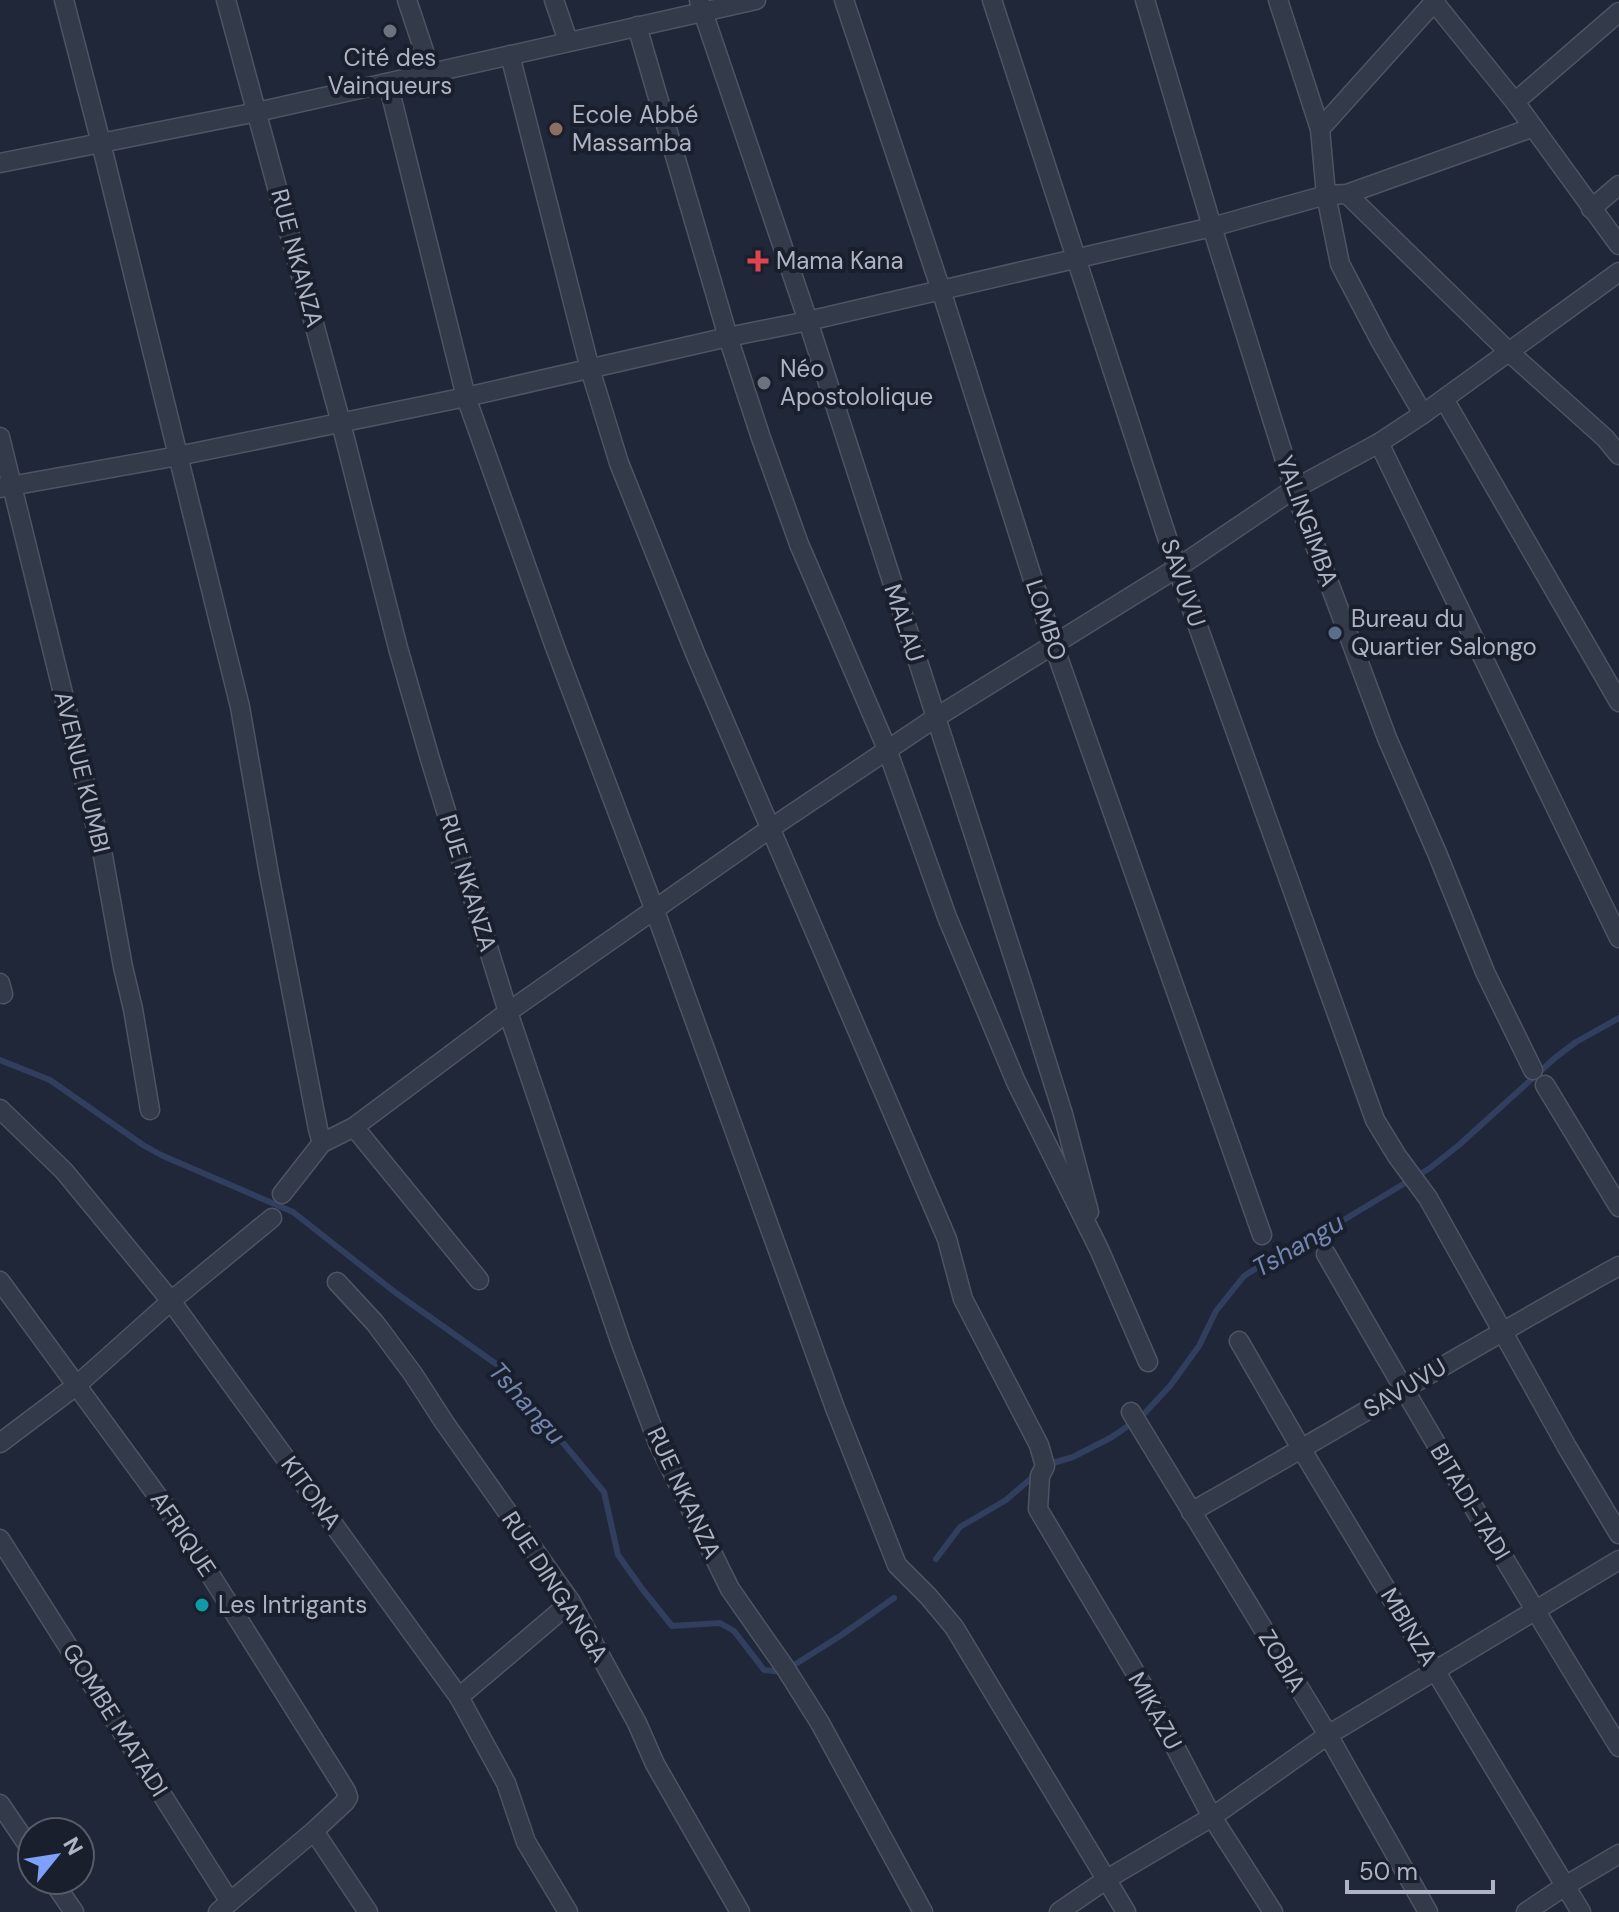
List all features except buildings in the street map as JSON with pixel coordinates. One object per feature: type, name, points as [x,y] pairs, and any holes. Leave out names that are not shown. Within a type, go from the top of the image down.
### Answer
[{"type":"street","points":[[64,0],[240,707],[271,889],[322,1143]]},
{"type":"street","name":"RUE NKANZA","points":[[226,0],[434,774],[508,1012],[621,1344],[658,1443],[730,1589],[820,1723],[923,1912]]},
{"type":"street","points":[[407,0],[431,72]]},
{"type":"street","points":[[554,0],[568,41]]},
{"type":"street","points":[[0,163],[388,83],[637,26],[701,6],[756,0]]},
{"type":"street","name":"LOMBO","points":[[844,0],[941,290],[1053,643],[1262,1235]]},
{"type":"street","name":"SAVUVU","points":[[992,0],[1177,568],[1375,1120],[1428,1198],[1619,1534]]},
{"type":"street","name":"YALINGIMBA","points":[[1145,0],[1294,489],[1387,738],[1485,972],[1533,1070]]},
{"type":"street","points":[[1278,0],[1320,129],[1326,195],[1340,264],[1423,414]]},
{"type":"street","points":[[1320,129],[1435,1],[1515,102],[1619,245]]},
{"type":"street","name":"MALAU","points":[[701,6],[808,321],[1063,1114],[1099,1249]]},
{"type":"street","points":[[1515,102],[1619,12]]},
{"type":"street","points":[[637,26],[728,337],[799,544],[887,749],[947,917],[1016,1082],[1099,1249],[1148,1362]]},
{"type":"street","points":[[510,55],[590,369],[619,463],[695,653],[771,828]]},
{"type":"street","points":[[388,83],[466,397],[835,1408],[897,1565],[954,1627],[1126,1912]]},
{"type":"street","points":[[6,487],[178,456],[466,397],[1212,227],[1326,195],[1347,194],[1531,128]]},
{"type":"street","points":[[1591,209],[1619,185]]},
{"type":"street","points":[[1347,194],[1509,352],[1605,438],[1619,455]]},
{"type":"street","points":[[282,1194],[322,1143],[354,1127],[508,1012],[771,828],[887,749],[1177,568],[1294,489],[1379,443],[1619,272]]},
{"type":"street","points":[[1444,399],[1619,702]]},
{"type":"street","name":"AVENUE KUMBI","points":[[0,437],[6,487],[103,856],[150,1110]]},
{"type":"street","points":[[1379,443],[1619,938]]},
{"type":"street","name":"MIKAZU","points":[[771,828],[947,1239],[963,1299],[1039,1445],[1045,1466],[1040,1476],[1038,1509],[1142,1684],[1212,1817],[1273,1912]]},
{"type":"street","points":[[1545,1085],[1619,1207]]},
{"type":"street","name":"KITONA","points":[[0,1109],[64,1171],[171,1301],[459,1697],[506,1783],[526,1842],[568,1912]]},
{"type":"street","points":[[354,1127],[479,1280]]},
{"type":"street","points":[[0,1443],[77,1385],[171,1301],[272,1218]]},
{"type":"street","name":"BITADI-TADI","points":[[1326,1254],[1403,1389],[1619,1747]]},
{"type":"street","name":"SAVUVU","points":[[1191,1512],[1302,1450],[1501,1331],[1619,1266]]},
{"type":"street","name":"AFRIQUE","points":[[0,1281],[181,1528],[346,1791],[348,1797],[345,1802],[224,1907]]},
{"type":"street","name":"RUE DINGANGA","points":[[337,1282],[375,1323],[413,1374],[571,1602],[637,1723],[655,1764],[740,1912]]},
{"type":"street","name":"MBINZA","points":[[1239,1341],[1581,1912]]},
{"type":"street","name":"ZOBIA","points":[[1131,1412],[1328,1735],[1428,1912]]},
{"type":"street","name":"GOMBE MATADI","points":[[0,1539],[224,1907]]},
{"type":"street","points":[[1059,1912],[1107,1879],[1212,1817],[1328,1735],[1619,1560]]},
{"type":"street","points":[[459,1697],[571,1602]]},
{"type":"street","points":[[0,1804],[16,1828]]},
{"type":"street","points":[[314,1831],[368,1912]]},
{"type":"street","points":[[1526,1912],[1619,1854]]},
{"type":"waterway","name":"Tshangu","points":[[1046,1465],[1073,1457],[1112,1437],[1141,1417],[1170,1386],[1199,1346],[1216,1311],[1244,1276],[1430,1168],[1556,1057],[1619,1018]]},
{"type":"waterway","name":"Tshangu","points":[[0,1060],[50,1080],[161,1155],[293,1212],[396,1293],[499,1366],[604,1492],[618,1555],[672,1626],[720,1623],[734,1631],[764,1670],[783,1672],[894,1598]]},
{"type":"waterway","name":"Tshangu","points":[[936,1559],[960,1527],[1006,1500],[1035,1475]]},
{"type":"place","name":"Cité des Vainqueurs","points":[[390,31]]},
{"type":"place","name":"Ecole Abbé Massamba","points":[[556,129]]},
{"type":"place","name":"Mama Kana","points":[[758,261]]},
{"type":"place","name":"Néo Apostololique","points":[[764,383]]},
{"type":"place","name":"Bureau du Quartier Salongo","points":[[1335,633]]},
{"type":"place","name":"Les Intrigants","points":[[202,1605]]}]
